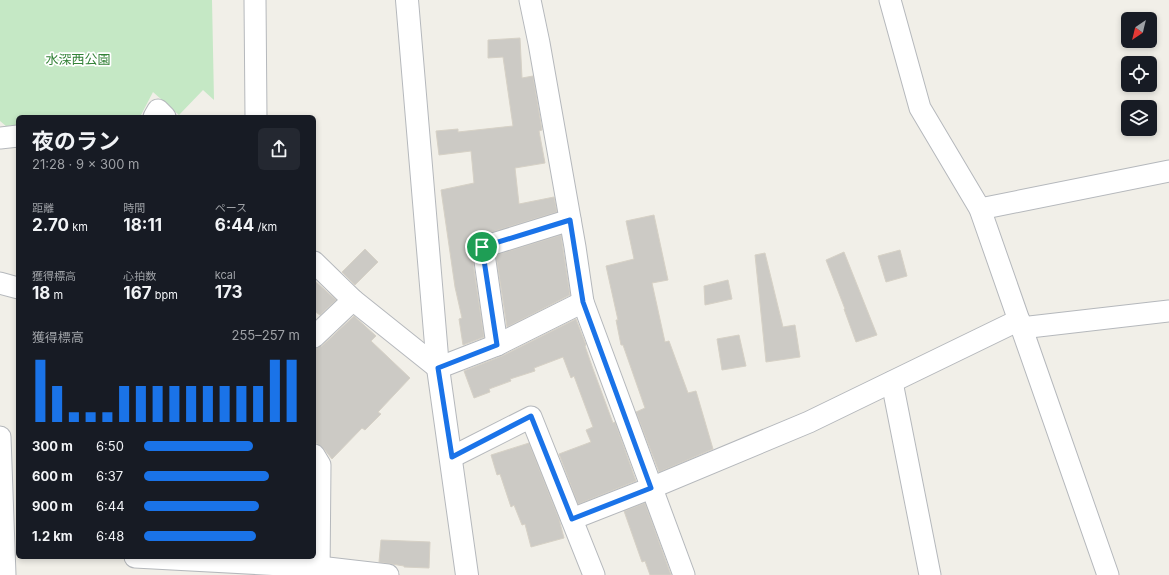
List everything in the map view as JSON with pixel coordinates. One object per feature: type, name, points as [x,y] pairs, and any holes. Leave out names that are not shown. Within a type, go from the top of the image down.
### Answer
[{"type":"street","points":[[254,0],[256,115]]},
{"type":"street","points":[[407,0],[438,368],[452,457],[467,575]]},
{"type":"street","points":[[530,0],[539,43],[583,302],[684,575]]},
{"type":"street","points":[[890,0],[920,108],[980,208],[1108,575]]},
{"type":"street","points":[[155,115],[158,110],[163,115]]},
{"type":"street","points":[[0,138],[16,136]]},
{"type":"street","points":[[980,208],[1169,171]]},
{"type":"street","points":[[497,345],[482,247],[570,220]]},
{"type":"street","points":[[316,264],[353,300],[438,368]]},
{"type":"street","points":[[0,283],[16,287]]},
{"type":"street","points":[[316,335],[353,300]]},
{"type":"street","points":[[438,368],[497,345],[583,302]]},
{"type":"street","points":[[572,519],[651,488],[809,422],[892,382],[1020,324],[1169,311]]},
{"type":"street","points":[[892,382],[930,575]]},
{"type":"street","points":[[452,457],[531,416],[594,575]]},
{"type":"street","points":[[0,437],[11,550],[5,575]]},
{"type":"street","points":[[316,458],[320,464],[319,571]]},
{"type":"street","points":[[171,559],[388,575]]},
{"type":"green space","name":"水深西公園","points":[[0,0],[212,0],[214,100],[203,90],[179,115],[153,92],[141,115],[16,115],[16,125],[6,126],[0,121]]},
{"type":"building","points":[[520,38],[522,78],[533,76],[542,130],[539,131],[545,163],[515,168],[519,204],[554,197],[557,212],[479,236],[474,239],[471,249],[484,337],[463,345],[459,319],[462,318],[455,287],[441,190],[474,183],[471,151],[439,155],[436,131],[458,129],[458,132],[513,126],[503,57],[488,58],[488,40]]},
{"type":"building","points":[[654,215],[668,280],[652,283],[665,342],[669,341],[688,393],[696,391],[713,449],[659,472],[636,412],[645,408],[623,345],[621,345],[616,320],[618,320],[606,266],[634,259],[626,221]]},
{"type":"building","points":[[561,235],[570,295],[507,327],[496,255]]},
{"type":"building","points":[[365,249],[378,262],[355,285],[342,272]]},
{"type":"building","points":[[900,250],[907,276],[886,282],[878,256]]},
{"type":"building","points":[[844,252],[877,335],[856,342],[826,260]]},
{"type":"building","points":[[765,253],[783,327],[795,325],[800,357],[766,362],[755,255]]},
{"type":"building","points":[[728,280],[732,299],[705,305],[704,286]]},
{"type":"building","points":[[316,282],[336,300],[320,315],[316,312]]},
{"type":"building","points":[[354,316],[376,336],[371,341],[410,378],[378,412],[381,414],[365,430],[362,428],[332,459],[324,449],[316,443],[316,348],[322,346]]},
{"type":"building","points":[[576,319],[613,423],[615,422],[636,481],[578,504],[559,454],[591,442],[586,430],[593,427],[574,376],[571,378],[563,357],[534,368],[535,371],[510,379],[511,381],[489,389],[490,392],[474,398],[464,371],[502,356]]},
{"type":"building","points":[[739,335],[746,366],[722,370],[717,339]]},
{"type":"building","points":[[529,443],[559,519],[564,538],[531,547],[525,524],[522,525],[514,505],[511,507],[500,474],[497,475],[491,455]]},
{"type":"building","points":[[645,503],[671,575],[650,575],[645,561],[642,562],[624,511]]},
{"type":"building","points":[[381,540],[430,542],[429,568],[404,567],[379,562]]},
{"type":"route","points":[[570,220],[583,302],[651,488],[572,519],[531,416],[452,457],[438,368],[497,345],[482,247],[570,220]]}]
